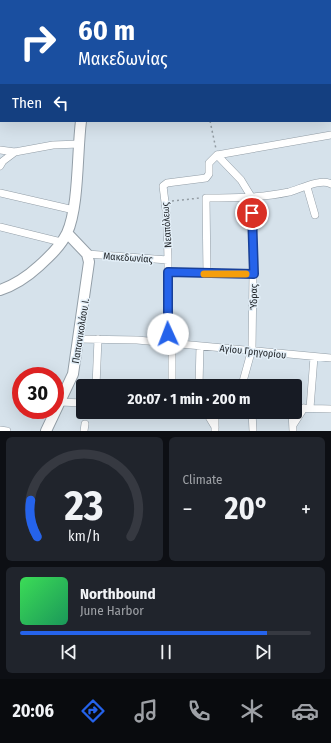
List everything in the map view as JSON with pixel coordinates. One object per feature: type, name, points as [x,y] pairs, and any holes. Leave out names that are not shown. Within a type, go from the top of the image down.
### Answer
[{"type":"street","points":[[0,290],[26,278],[46,260],[67,233],[74,210],[81,122]]},
{"type":"street","points":[[217,155],[331,135]]},
{"type":"street","points":[[0,150],[15,152],[53,145],[79,144]]},
{"type":"street","points":[[0,166],[3,161],[15,152]]},
{"type":"street","points":[[217,155],[241,180],[252,198]]},
{"type":"street","name":"Νεαπόλεως","points":[[168,260],[165,201],[162,190],[163,186],[167,183],[206,178],[209,174],[209,163],[217,155]]},
{"type":"street","points":[[207,274],[206,198],[252,198],[322,183],[331,184]]},
{"type":"street","points":[[307,187],[315,215]]},
{"type":"street","points":[[0,193],[74,210]]},
{"type":"street","name":"Ύδρας","points":[[244,379],[252,349],[254,274],[252,198]]},
{"type":"street","points":[[0,227],[61,242]]},
{"type":"street","points":[[67,233],[87,254]]},
{"type":"street","name":"Μακεδωνίας","points":[[87,254],[168,260]]},
{"type":"street","name":"Παπανικολάου Ι.","points":[[64,393],[73,374],[89,262],[87,254]]},
{"type":"street","points":[[168,260],[168,334],[172,342],[172,379]]},
{"type":"street","points":[[168,272],[254,274]]},
{"type":"street","name":"Αγίου Γρηγορίου","points":[[78,339],[172,342],[331,358]]},
{"type":"street","points":[[96,379],[98,339]]},
{"type":"street","points":[[199,379],[200,346]]},
{"type":"street","points":[[293,428],[307,408],[314,357]]},
{"type":"street","points":[[64,402],[76,403]]},
{"type":"street","points":[[302,408],[331,410]]},
{"type":"street","name":"Παπανικολάου Ι.","points":[[46,431],[52,419]]},
{"type":"street","points":[[210,419],[215,429]]},
{"type":"street","points":[[252,419],[253,431]]},
{"type":"street","points":[[0,430],[6,431]]},
{"type":"path","points":[[210,122],[217,155]]},
{"type":"path","points":[[165,201],[206,198]]},
{"type":"slow traffic","points":[[204,274],[246,274]]},
{"type":"route","points":[[168,334],[168,272],[254,274],[252,213]]}]
